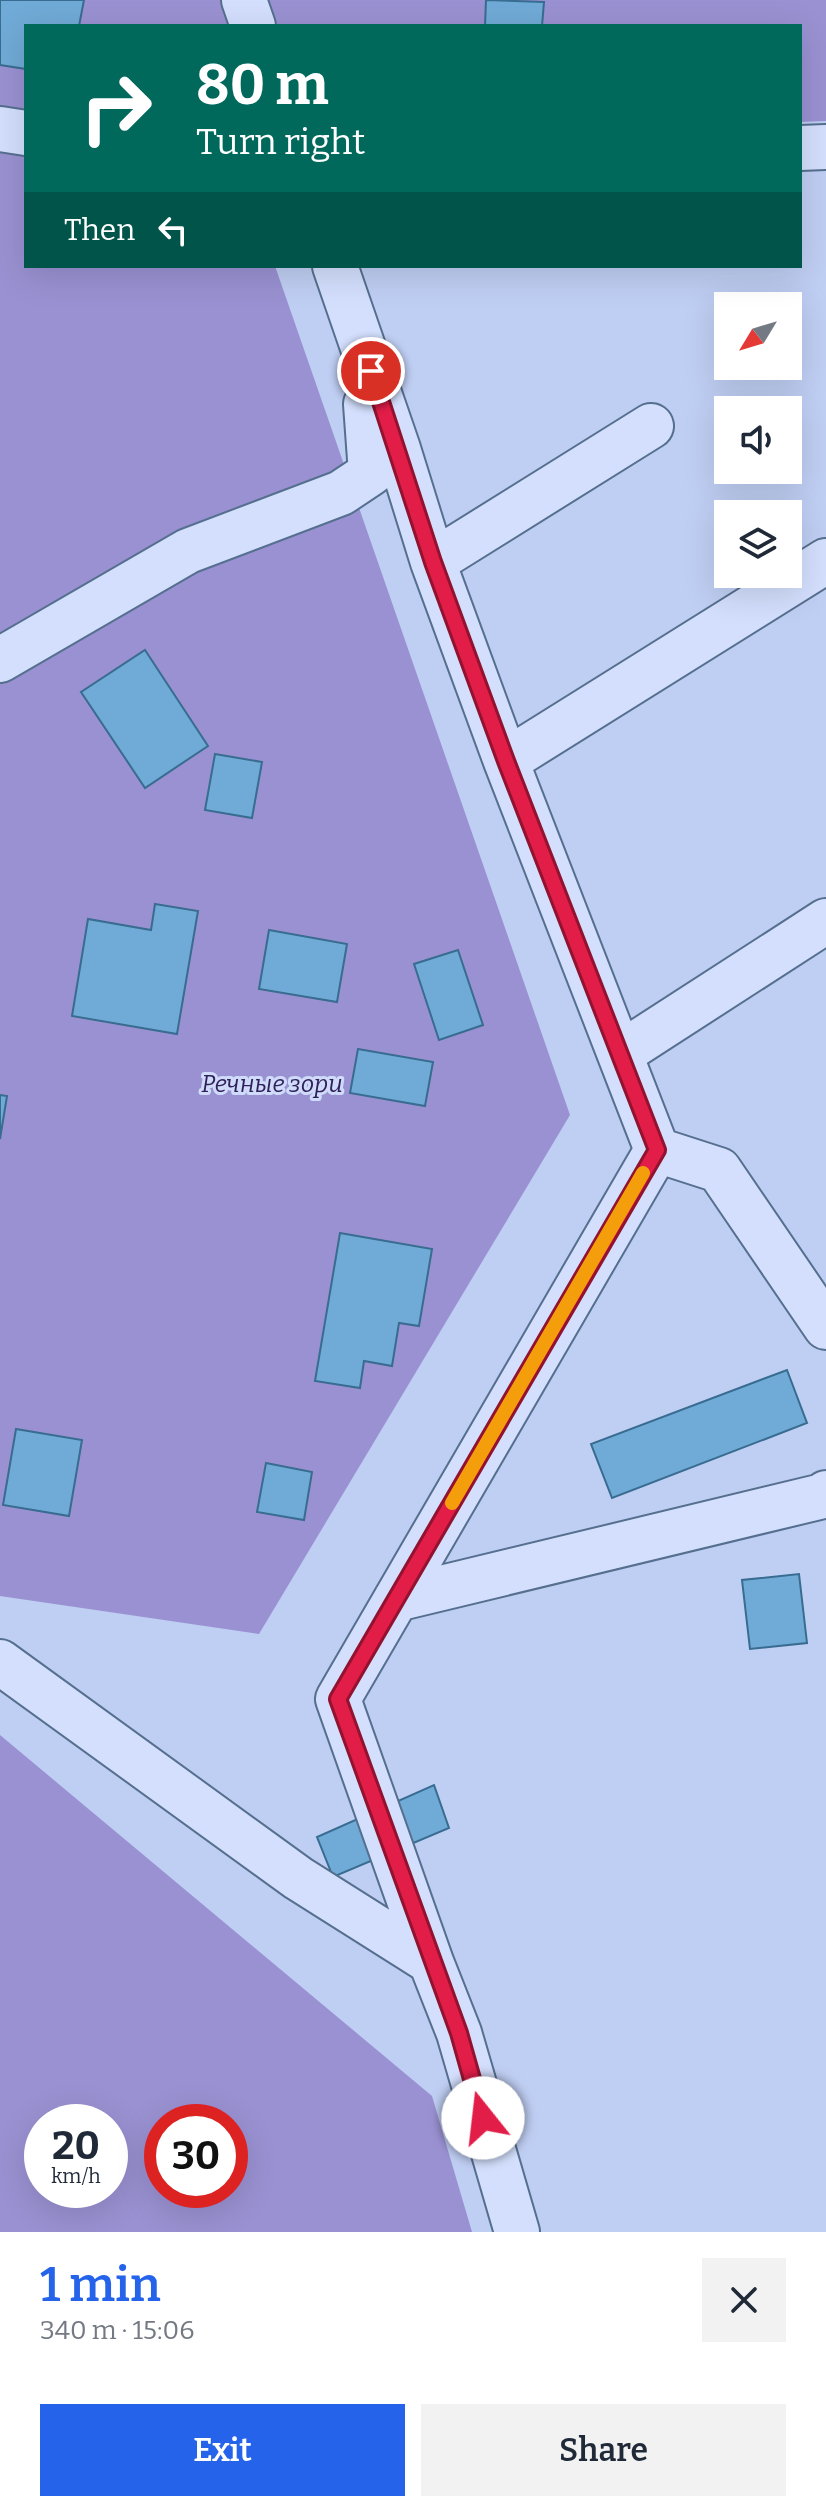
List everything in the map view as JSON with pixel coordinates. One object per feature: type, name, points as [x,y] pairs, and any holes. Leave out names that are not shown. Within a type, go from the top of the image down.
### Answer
[{"type":"street","points":[[244,0],[252,24]]},
{"type":"street","points":[[0,129],[24,133]]},
{"type":"street","points":[[802,148],[826,147]]},
{"type":"street","points":[[0,660],[188,551],[341,493],[371,473],[366,401],[331,297],[317,268]]},
{"type":"street","points":[[336,268],[433,562],[506,761],[657,1150]]},
{"type":"street","points":[[433,562],[651,426]]},
{"type":"street","points":[[506,761],[826,561]]},
{"type":"street","points":[[620,1054],[826,921]]},
{"type":"street","points":[[657,1150],[719,1170],[826,1327]]},
{"type":"street","points":[[517,2232],[459,2033],[338,1699],[657,1150]]},
{"type":"street","points":[[396,1599],[808,1500],[826,1493]]},
{"type":"street","points":[[0,1662],[298,1878],[431,1962]]},
{"type":"green space","name":"Речные зори","points":[[0,0],[826,0],[826,121],[802,122],[802,24],[24,24],[24,268],[276,268],[570,1115],[259,1634],[0,1596]]},
{"type":"green space","points":[[0,1735],[432,2096],[472,2232],[0,2232]]},
{"type":"building","points":[[0,0],[84,0],[79,24],[24,24],[24,69],[0,65]]},
{"type":"building","points":[[486,0],[544,2],[542,24],[485,24]]},
{"type":"building","points":[[145,650],[208,746],[145,788],[81,692]]},
{"type":"building","points":[[215,754],[262,762],[252,818],[205,810]]},
{"type":"building","points":[[155,904],[198,911],[177,1034],[72,1016],[88,919],[151,930]]},
{"type":"building","points":[[269,930],[347,944],[337,1002],[259,989]]},
{"type":"building","points":[[458,950],[483,1025],[439,1040],[414,964]]},
{"type":"building","points":[[358,1049],[433,1062],[425,1106],[350,1093]]},
{"type":"building","points":[[0,1095],[7,1096],[0,1139]]},
{"type":"building","points":[[340,1233],[432,1249],[419,1326],[399,1323],[392,1366],[364,1361],[360,1388],[315,1381]]},
{"type":"building","points":[[787,1370],[807,1423],[612,1498],[591,1444]]},
{"type":"building","points":[[16,1429],[82,1440],[69,1516],[3,1505]]},
{"type":"building","points":[[266,1463],[312,1472],[304,1520],[257,1512]]},
{"type":"building","points":[[799,1574],[807,1643],[750,1649],[742,1580]]},
{"type":"building","points":[[434,1785],[449,1828],[333,1877],[317,1837]]},
{"type":"slow traffic","points":[[452,1503],[643,1173]]},
{"type":"route","points":[[371,371],[433,562],[506,761],[657,1150],[338,1699],[459,2033],[483,2118]]}]
